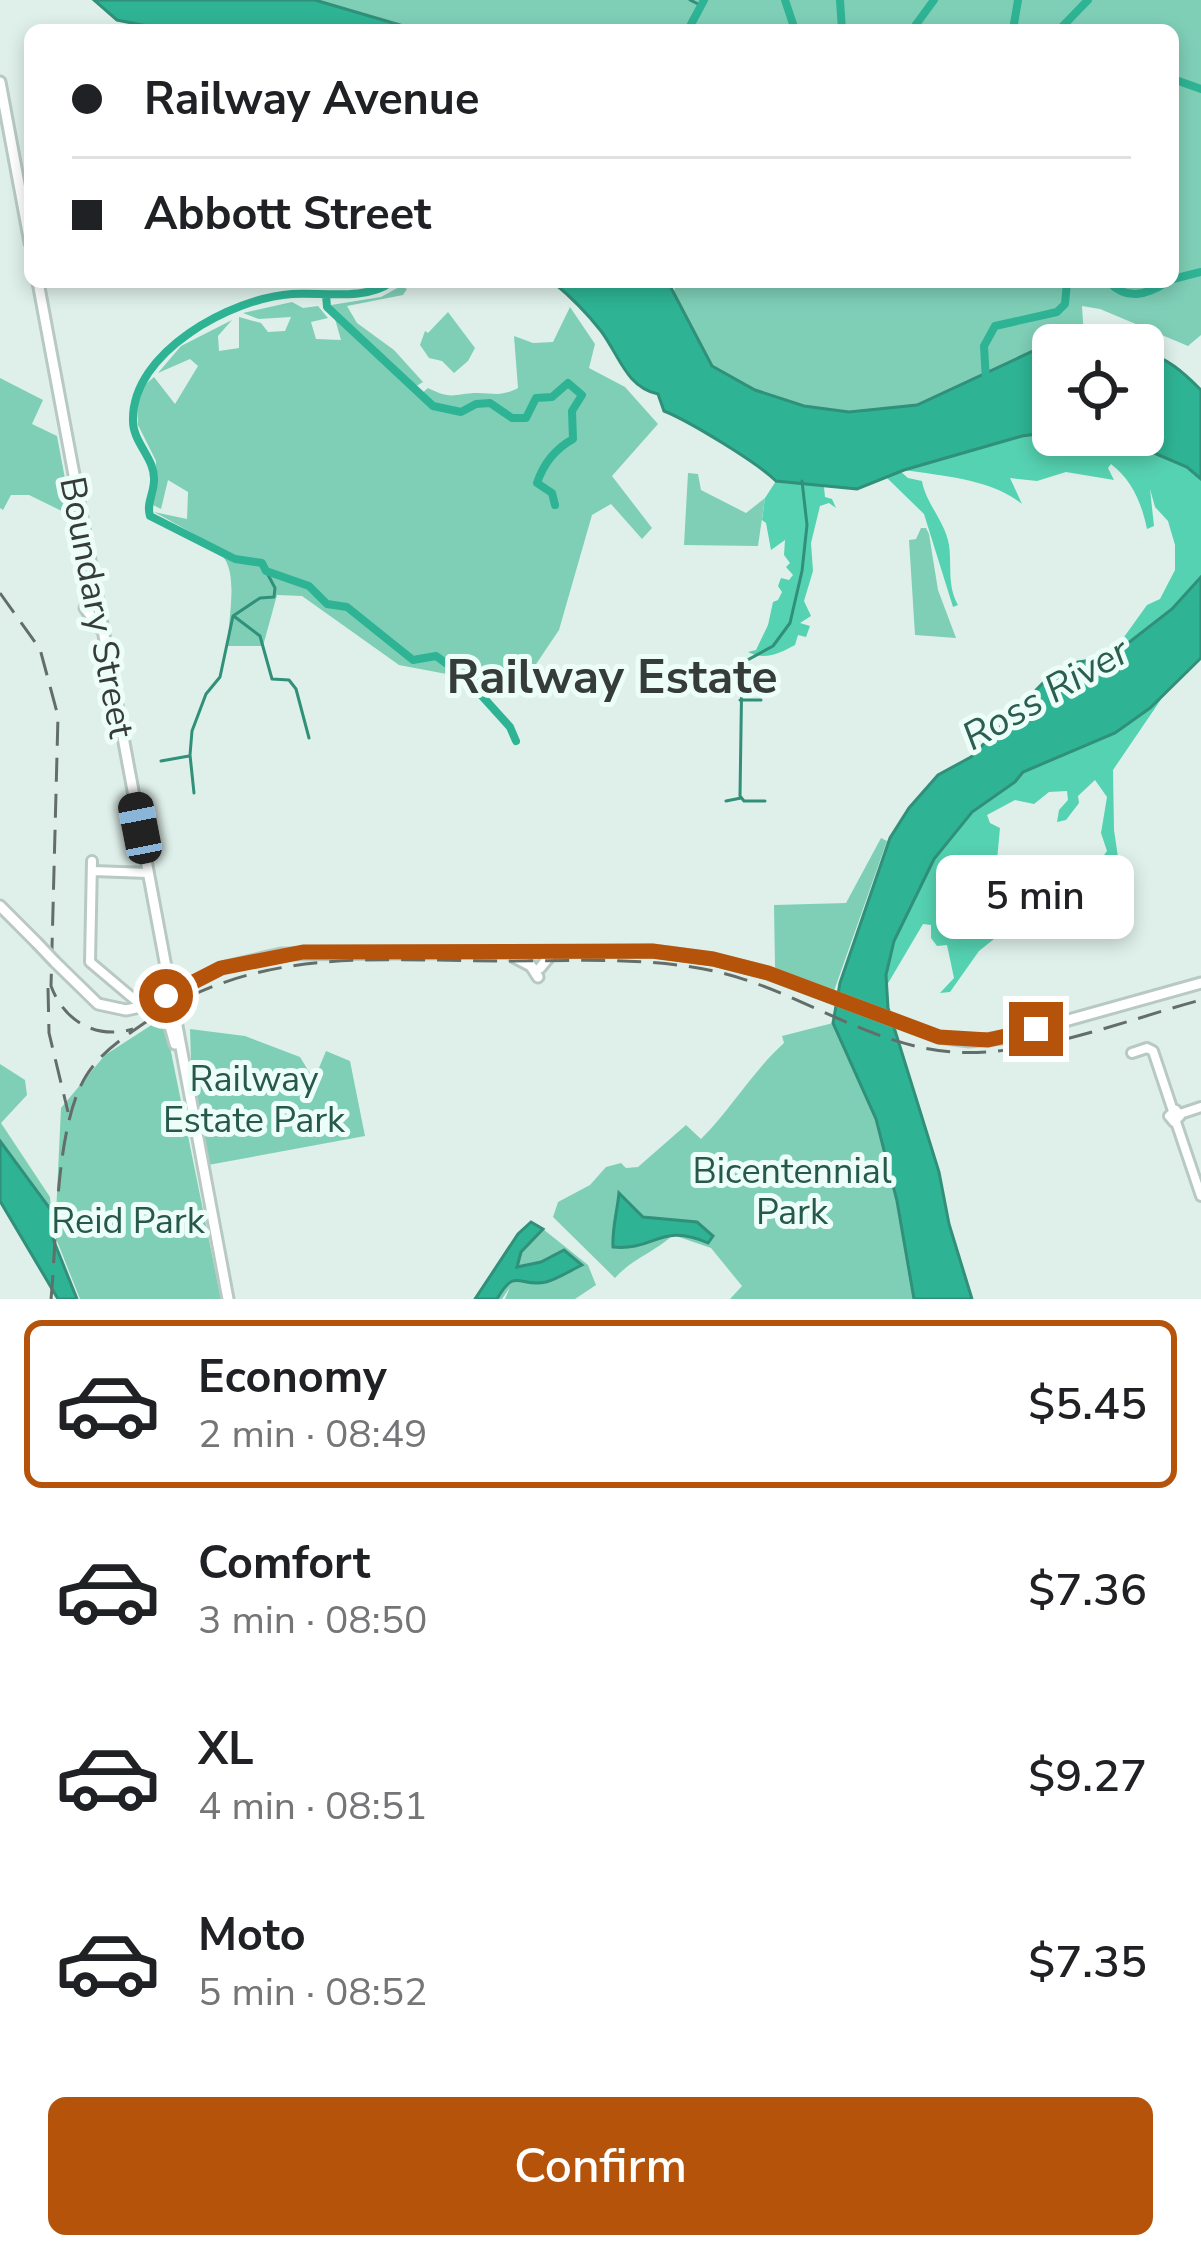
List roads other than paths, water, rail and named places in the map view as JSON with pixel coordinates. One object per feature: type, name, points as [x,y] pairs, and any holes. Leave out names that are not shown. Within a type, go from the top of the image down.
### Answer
[{"type":"main road","points":[[0,82],[24,211]]},
{"type":"main road","name":"Boundary Street","points":[[38,288],[97,596],[85,608],[104,634],[225,1299]]},
{"type":"main road","points":[[86,541],[78,555],[93,574]]},
{"type":"main road","points":[[0,909],[96,1008],[122,1016],[160,1008],[175,1043]]},
{"type":"main road","name":"Boundary Street","points":[[155,914],[225,1299]]},
{"type":"main road","points":[[153,1010],[221,968],[303,952],[652,951],[768,973],[954,1040],[1004,1038],[1201,983]]},
{"type":"main road","points":[[55,965],[108,1007],[138,1009],[222,973],[290,958],[652,956],[717,961]]},
{"type":"main road","points":[[514,957],[539,973],[549,957]]},
{"type":"street","points":[[135,1000],[90,962],[92,866],[148,873]]},
{"type":"street","points":[[1132,1053],[1152,1049],[1201,1196]]},
{"type":"street","points":[[1176,1116],[1201,1107]]},
{"type":"water","points":[[94,0],[315,0],[397,24],[137,24],[117,20]]},
{"type":"water","points":[[560,288],[671,288],[712,366],[755,390],[804,406],[849,412],[917,405],[1032,352],[1032,435],[904,470],[857,489],[776,481],[723,443],[664,411],[658,394],[638,385],[596,324]]},
{"type":"water","points":[[1164,360],[1201,390],[1201,479],[1161,456]]},
{"type":"water","name":"Ross River","points":[[1201,577],[1201,658],[1150,708],[1115,733],[1023,772],[972,812],[934,859],[894,941],[886,975],[888,1008],[972,1299],[914,1299],[897,1201],[876,1119],[833,1023],[840,983],[890,838],[938,775],[971,757],[1043,683],[1078,662],[1109,658],[1172,609]]},
{"type":"water","points":[[0,1141],[51,1210],[53,1239],[77,1299],[58,1299],[0,1201]]},
{"type":"water","points":[[619,1193],[643,1217],[697,1222],[713,1236],[708,1243],[679,1235],[613,1247]]},
{"type":"water","points":[[531,1222],[543,1229],[521,1252],[517,1267],[564,1250],[582,1265],[546,1282],[509,1283],[497,1299],[475,1299],[518,1234]]},
{"type":"waterway","points":[[690,0],[700,5]]},
{"type":"waterway","points":[[691,24],[704,0]]},
{"type":"waterway","points":[[785,0],[793,24]]},
{"type":"waterway","points":[[840,0],[842,24]]},
{"type":"waterway","points":[[916,24],[934,0]]},
{"type":"waterway","points":[[1014,24],[1018,0]]},
{"type":"waterway","points":[[1065,24],[1088,0]]},
{"type":"waterway","points":[[1179,81],[1201,89]]},
{"type":"waterway","points":[[1179,278],[1201,272]]},
{"type":"waterway","points":[[381,288],[357,294],[268,298],[215,318],[167,352],[137,396],[133,421],[153,472],[150,516],[235,559],[262,563],[266,571],[309,586],[327,604],[347,607],[413,660],[436,656],[454,669],[482,670],[486,682],[482,696],[510,727],[516,741]]},
{"type":"waterway","points":[[986,381],[984,346],[995,326],[1057,312],[1065,304],[1066,288]]},
{"type":"waterway","points":[[1117,288],[1137,294],[1156,288]]},
{"type":"waterway","points":[[326,295],[327,307],[433,406],[461,412],[490,403],[512,418],[526,418],[536,398],[552,397],[568,383],[582,395],[572,411],[573,439],[550,458],[537,483],[552,493],[555,505]]},
{"type":"waterway","points":[[765,801],[744,801],[740,796],[742,663],[773,646],[790,623],[807,525],[802,481]]},
{"type":"waterway","points":[[194,793],[192,731],[206,694],[220,677],[233,616],[260,598],[274,597],[275,588],[266,571]]},
{"type":"waterway","points":[[235,617],[260,636],[272,679],[289,680],[296,689],[309,738]]},
{"type":"waterway","points":[[740,700],[761,700]]},
{"type":"waterway","points":[[161,761],[189,756]]},
{"type":"waterway","points":[[726,801],[741,798]]},
{"type":"railway","points":[[0,593],[40,649],[58,716],[51,986],[64,1009],[83,1025],[106,1032],[133,1029]]},
{"type":"railway","points":[[51,1299],[63,1153],[86,1076],[106,1053],[146,1022],[188,997],[231,980],[275,969],[364,960],[669,964],[722,973],[893,1040],[953,1052],[1047,1043],[1201,1000]]},
{"type":"railway","points":[[48,988],[49,1033],[68,1112]]},
{"type":"district","name":"Railway Estate","points":[[612,676]]},
{"type":"park label","name":"Railway Estate Park","points":[[254,1098]]},
{"type":"park label","name":"Bicentennial Park","points":[[792,1190]]},
{"type":"park label","name":"Reid Park","points":[[128,1220]]}]
